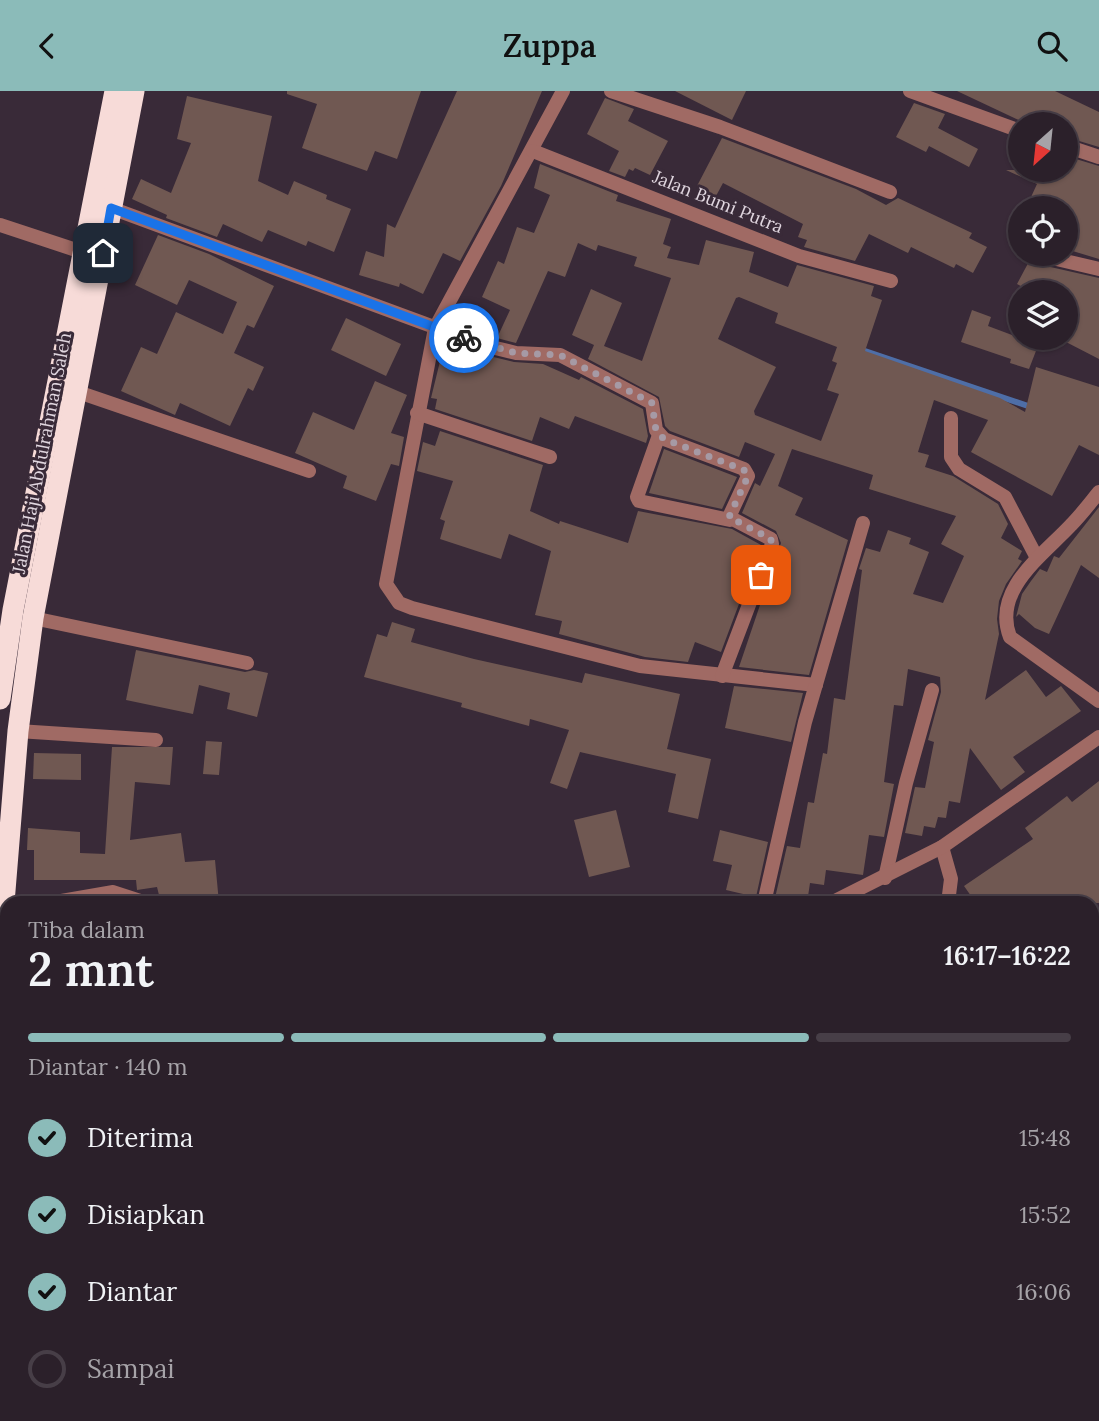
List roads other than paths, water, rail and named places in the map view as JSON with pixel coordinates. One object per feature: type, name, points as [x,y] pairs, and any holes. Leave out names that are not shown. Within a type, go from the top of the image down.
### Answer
[{"type":"highway","name":"Jalan Haji Abdulrahman Saleh","points":[[0,699],[82,252],[115,91]]},
{"type":"highway","name":"Jalan Haji Abdulrahman Saleh","points":[[7,896],[18,731],[16,612],[78,391],[134,91]]},
{"type":"street","points":[[563,91],[533,151],[435,328],[386,584],[399,603],[640,666],[816,685]]},
{"type":"street","points":[[611,91],[720,127],[890,192]]},
{"type":"street","points":[[910,91],[1008,127]]},
{"type":"street","points":[[1078,150],[1099,157]]},
{"type":"street","name":"Jalan Bumi Putra","points":[[533,151],[799,256],[891,281]]},
{"type":"street","points":[[111,208],[435,328],[516,353],[560,355],[652,403],[659,435],[637,497],[639,501],[730,520],[771,539],[772,544],[722,676]]},
{"type":"street","points":[[0,225],[82,252]]},
{"type":"street","points":[[1078,264],[1099,269]]},
{"type":"street","points":[[78,391],[309,471]]},
{"type":"street","points":[[417,413],[550,457]]},
{"type":"street","points":[[951,418],[954,463],[1005,497],[1037,558]]},
{"type":"street","points":[[659,435],[747,472],[729,514],[730,520]]},
{"type":"street","points":[[1099,492],[1037,558],[1012,593],[1006,610],[1006,625],[1010,637],[1099,701]]},
{"type":"street","points":[[766,896],[816,685],[863,523]]},
{"type":"street","points":[[16,612],[247,663]]},
{"type":"street","points":[[885,878],[906,783],[932,690]]},
{"type":"street","points":[[18,731],[156,740]]},
{"type":"street","points":[[846,896],[943,847],[1099,735]]},
{"type":"street","points":[[943,847],[950,879],[949,896]]},
{"type":"lane","points":[[78,896],[113,890],[131,896]]},
{"type":"waterway","points":[[859,349],[1034,408]]}]
